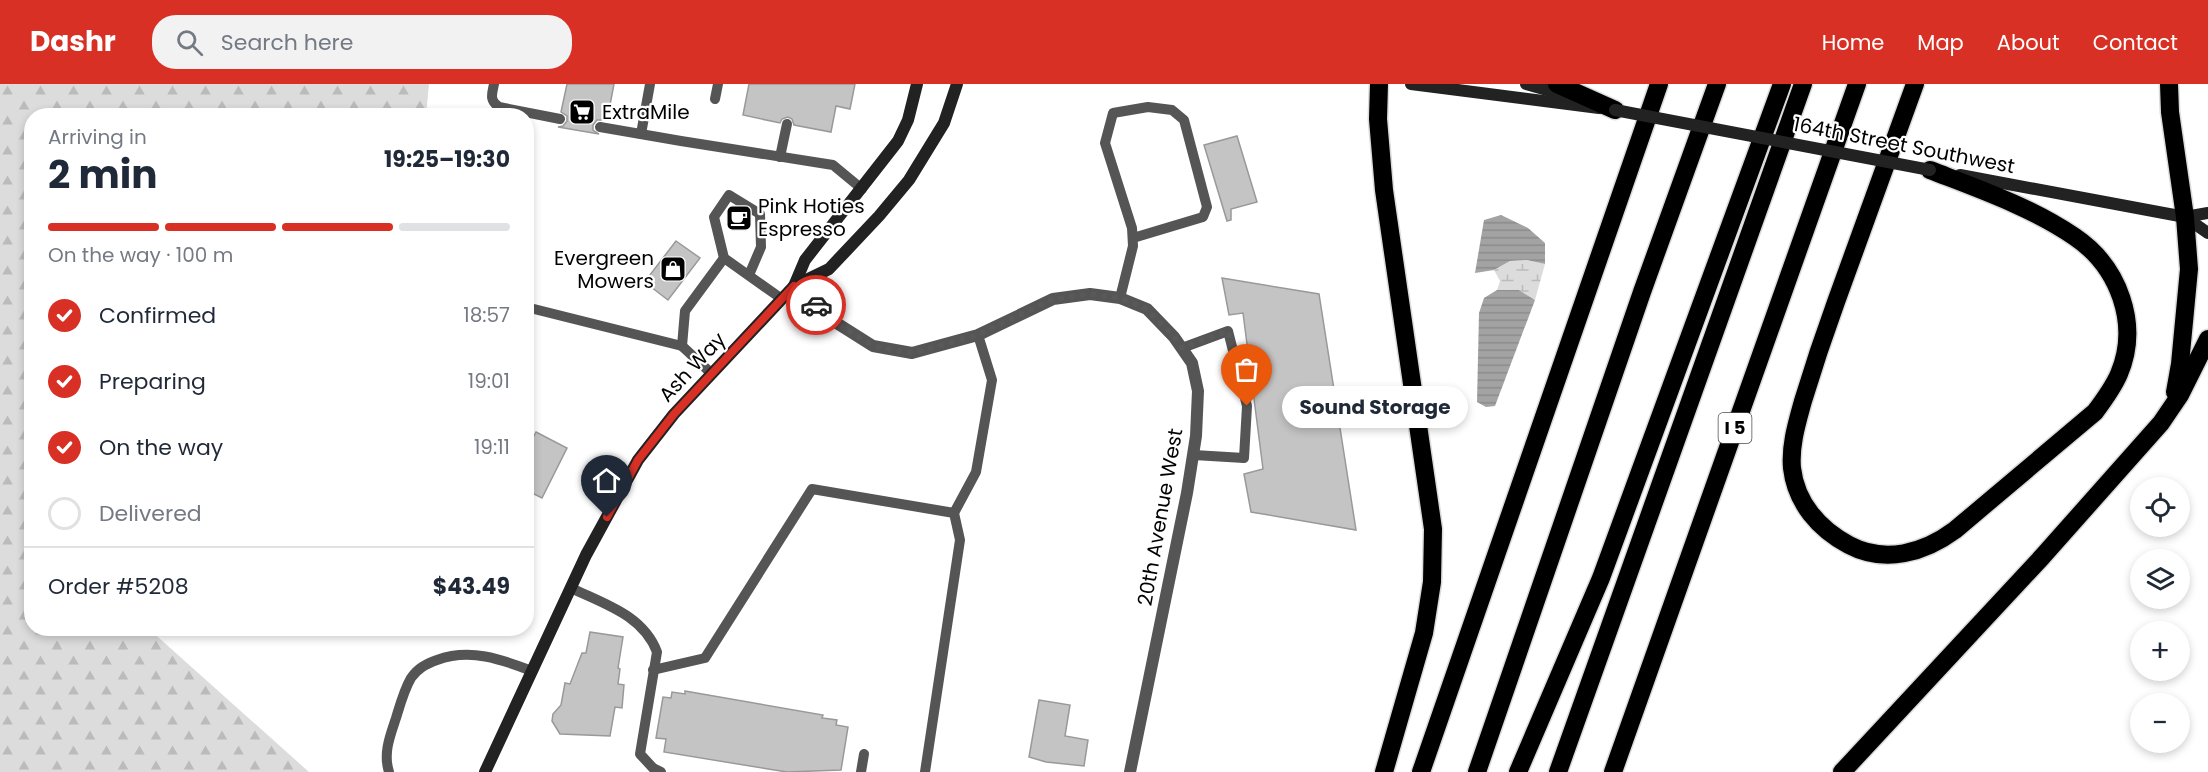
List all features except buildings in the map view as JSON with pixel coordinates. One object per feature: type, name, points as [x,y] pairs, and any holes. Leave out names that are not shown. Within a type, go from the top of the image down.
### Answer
[{"type":"highway","points":[[1379,84],[1378,118],[1384,190],[1433,529],[1432,582],[1424,633],[1384,772]]},
{"type":"highway","points":[[1557,84],[1615,110]]},
{"type":"highway","points":[[1421,772],[1659,84]]},
{"type":"highway","points":[[1477,772],[1642,292],[1717,84]]},
{"type":"highway","points":[[1518,772],[1601,578],[1782,84]]},
{"type":"highway","points":[[1558,772],[1803,84]]},
{"type":"highway","name":"I 5","points":[[1613,772],[1857,84]]},
{"type":"highway","points":[[1915,84],[1815,361],[1791,448],[1792,469],[1797,489],[1806,508],[1832,536],[1856,549],[1877,554],[1898,554],[1919,550],[1939,542],[1955,530],[2095,412],[2112,390],[2126,351],[2126,316],[2119,288],[2105,267],[2077,238],[2047,220],[1995,195],[1930,170]]},
{"type":"highway","points":[[2161,423],[2176,389],[2189,269],[2185,217],[2170,112],[2169,84]]},
{"type":"highway","points":[[1842,772],[2042,557],[2161,423],[2180,395],[2208,339]]},
{"type":"street","name":"Ash Way","points":[[485,772],[586,555],[638,460],[674,414],[794,286],[805,260],[898,141],[908,120],[917,84]]},
{"type":"street","name":"Ash Way","points":[[794,286],[829,269],[909,180],[944,123],[957,84]]},
{"type":"street","name":"164th Street Southwest","points":[[1411,84],[1615,110],[2185,217],[2208,213]]},
{"type":"street","name":"164th Street Southwest","points":[[1526,84],[1615,110]]},
{"type":"street","name":"164th Street Southwest","points":[[2185,217],[2208,232]]},
{"type":"street","name":"20th Avenue West","points":[[794,286],[835,322],[873,346],[912,353],[978,335],[1053,299],[1090,294],[1120,298],[1147,309],[1182,348],[1192,363],[1198,391],[1194,455],[1130,772]]},
{"type":"lane","points":[[494,84],[491,98],[502,108]]},
{"type":"lane","points":[[641,134],[650,84]]},
{"type":"lane","points":[[715,99],[718,84]]},
{"type":"lane","points":[[1120,298],[1133,246],[1132,238],[1132,228],[1105,143],[1113,113],[1148,107],[1172,110],[1184,120],[1207,207],[1203,217],[1132,238]]},
{"type":"lane","points":[[534,115],[560,119]]},
{"type":"lane","points":[[780,157],[787,124]]},
{"type":"lane","points":[[600,127],[833,165],[862,189]]},
{"type":"lane","points":[[749,275],[761,247],[760,214],[729,195],[714,217],[724,258],[782,299]]},
{"type":"lane","points":[[682,346],[685,311],[724,258]]},
{"type":"lane","points":[[534,309],[682,346],[712,374]]},
{"type":"lane","points":[[1182,348],[1228,331],[1247,406],[1244,458],[1194,455]]},
{"type":"lane","points":[[925,772],[960,540],[954,513],[976,472],[992,380],[978,335]]},
{"type":"lane","points":[[653,670],[705,658],[812,489],[954,513]]},
{"type":"lane","points":[[571,588],[637,621],[652,638],[657,652],[640,754],[653,768],[662,772]]},
{"type":"lane","points":[[389,772],[386,763],[388,744],[394,724],[411,678],[423,666],[446,657],[464,654],[496,658],[532,670]]},
{"type":"lane","points":[[861,772],[864,754]]},
{"type":"green space","points":[[0,84],[429,84],[427,108],[24,108],[24,636],[157,636],[309,772],[0,772]]},
{"type":"green space","points":[[1527,260],[1545,264],[1535,300],[1519,290],[1497,290],[1500,281],[1494,270],[1510,261]]},
{"type":"shaded area","points":[[1501,215],[1528,228],[1545,243],[1545,264],[1527,260],[1510,261],[1494,270],[1475,273],[1484,220]]},
{"type":"shaded area","points":[[1497,290],[1519,290],[1535,300],[1495,406],[1486,407],[1477,402],[1479,313],[1484,298]]},
{"type":"way so far","points":[[816,305],[835,322],[873,346],[912,353],[978,335],[1053,299],[1090,294],[1120,298],[1147,309],[1182,348],[1228,331],[1247,406]]},
{"type":"place","name":"ExtraMile","points":[[582,112]]},
{"type":"place","name":"Pink Hoties Espresso","points":[[739,218]]},
{"type":"place","name":"Evergreen Mowers","points":[[673,269]]},
{"type":"place","name":"Sound Storage","points":[[1247,406]]},
{"type":"route","points":[[607,517],[638,460],[674,414],[794,286],[816,305]]}]
